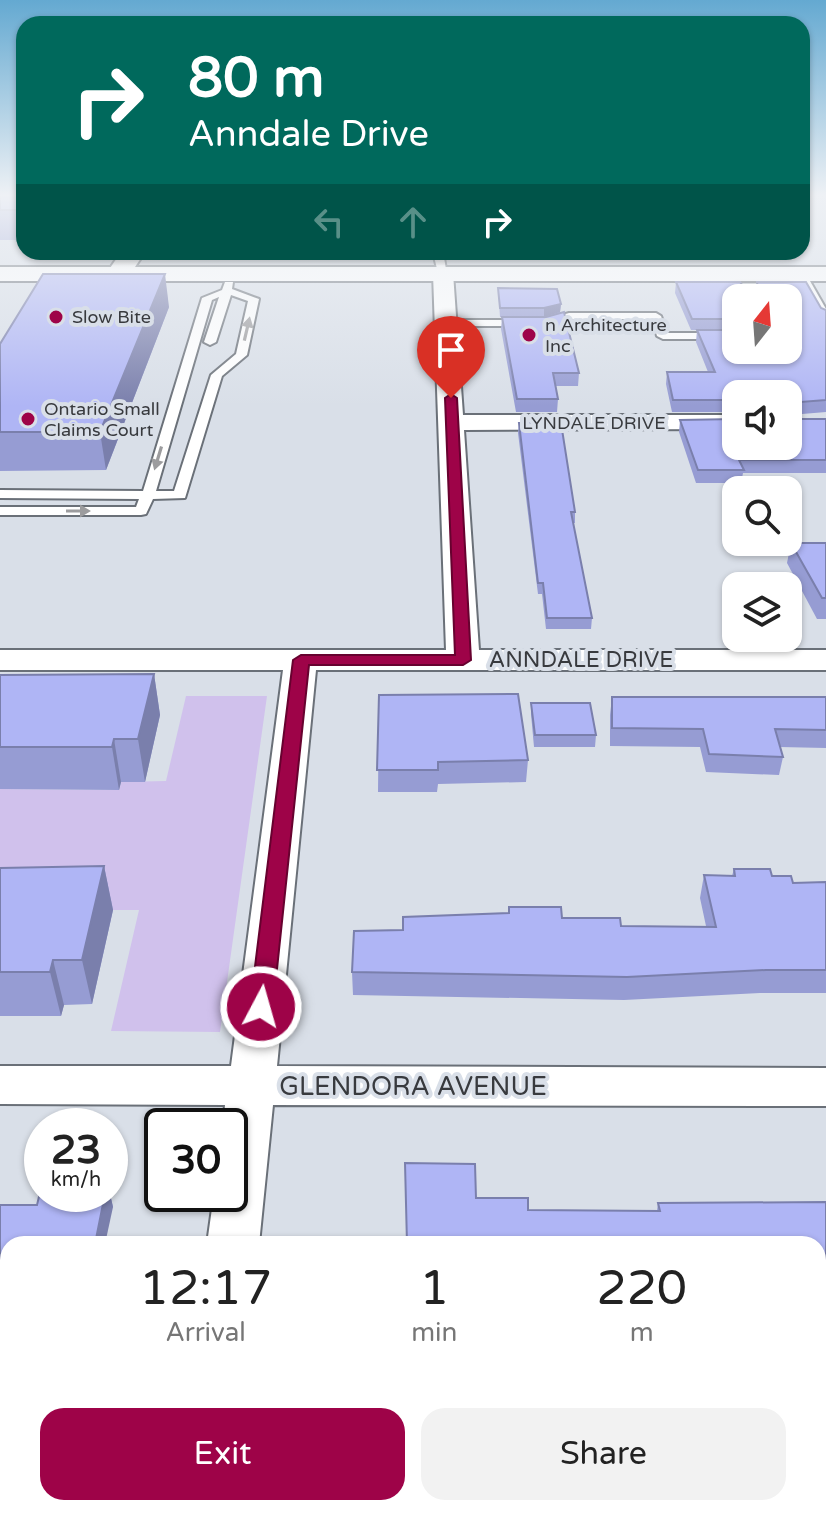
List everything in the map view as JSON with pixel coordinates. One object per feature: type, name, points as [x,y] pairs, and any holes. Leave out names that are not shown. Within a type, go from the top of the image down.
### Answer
[{"type":"main road","points":[[118,274],[124,265]]},
{"type":"main road","points":[[0,274],[118,274],[229,282],[412,265]]},
{"type":"main road","points":[[486,265],[739,280],[814,274]]},
{"type":"street","points":[[441,265],[447,323],[463,660]]},
{"type":"street","name":"LYNDALE DRIVE","points":[[452,423],[722,422]]},
{"type":"street","name":"ANNDALE DRIVE","points":[[0,660],[826,660]]},
{"type":"street","points":[[234,1236],[301,660]]},
{"type":"street","name":"GLENDORA AVENUE","points":[[0,1085],[826,1087]]},
{"type":"lane","points":[[814,274],[826,318]]},
{"type":"lane","points":[[210,342],[229,282]]},
{"type":"lane","points":[[0,494],[180,495],[200,376],[207,298],[229,282]]},
{"type":"lane","points":[[0,511],[141,511],[200,376],[241,355],[254,299],[229,282]]},
{"type":"lane","points":[[447,323],[545,323],[569,316],[656,316],[663,336],[722,336]]},
{"type":"shaded area","points":[[186,696],[267,696],[220,1032],[111,1031],[139,910],[42,910],[0,921],[0,789],[119,790],[121,782],[166,781]]},
{"type":"building","points":[[43,274],[165,274],[100,432],[0,432],[0,344]]},
{"type":"building","points":[[676,282],[742,284],[722,284],[722,319],[692,319]]},
{"type":"building","points":[[757,282],[806,282],[821,308],[826,310],[826,400],[802,402],[802,380],[722,380],[722,400],[673,400],[667,372],[715,372],[697,330],[722,330],[722,364],[802,364],[802,284]]},
{"type":"building","points":[[498,288],[557,289],[561,304],[544,308],[500,308]]},
{"type":"building","points":[[564,312],[579,373],[553,373],[558,399],[517,399],[502,317],[546,317]]},
{"type":"building","points":[[722,419],[722,460],[739,460],[744,470],[698,470],[680,420]]},
{"type":"building","points":[[802,419],[826,419],[826,460],[802,460]]},
{"type":"building","points":[[519,423],[561,423],[575,512],[571,512],[592,618],[547,618],[543,583],[538,583]]},
{"type":"building","points":[[802,543],[826,543],[826,598],[822,598],[798,556],[802,556]]},
{"type":"building","points":[[154,674],[138,739],[114,739],[112,747],[0,747],[0,675]]},
{"type":"building","points":[[518,694],[528,760],[438,762],[438,770],[377,770],[379,695]]},
{"type":"building","points":[[612,697],[826,697],[826,730],[775,729],[783,757],[709,754],[703,729],[612,728]]},
{"type":"building","points":[[531,703],[590,703],[596,735],[535,735]]},
{"type":"building","points":[[104,866],[82,960],[53,960],[50,972],[0,972],[0,868]]},
{"type":"building","points":[[734,869],[770,869],[772,876],[791,876],[793,883],[826,882],[826,970],[627,977],[352,972],[354,931],[403,930],[403,917],[509,913],[509,907],[561,907],[562,918],[620,918],[621,926],[716,927],[704,875],[735,876]]},
{"type":"building","points":[[405,1163],[475,1164],[476,1198],[528,1198],[528,1210],[660,1211],[658,1203],[826,1202],[826,1236],[407,1236]]},
{"type":"building","points":[[0,1205],[24,1205],[24,1212],[101,1212],[97,1236],[0,1236]]},
{"type":"place","name":"Slow Bite","points":[[56,317]]},
{"type":"place","name":"n Architecture Inc","points":[[529,335]]},
{"type":"place","name":"Ontario Small Claims Court","points":[[28,419]]},
{"type":"route","points":[[261,1007],[301,660],[463,660],[451,398]]}]
